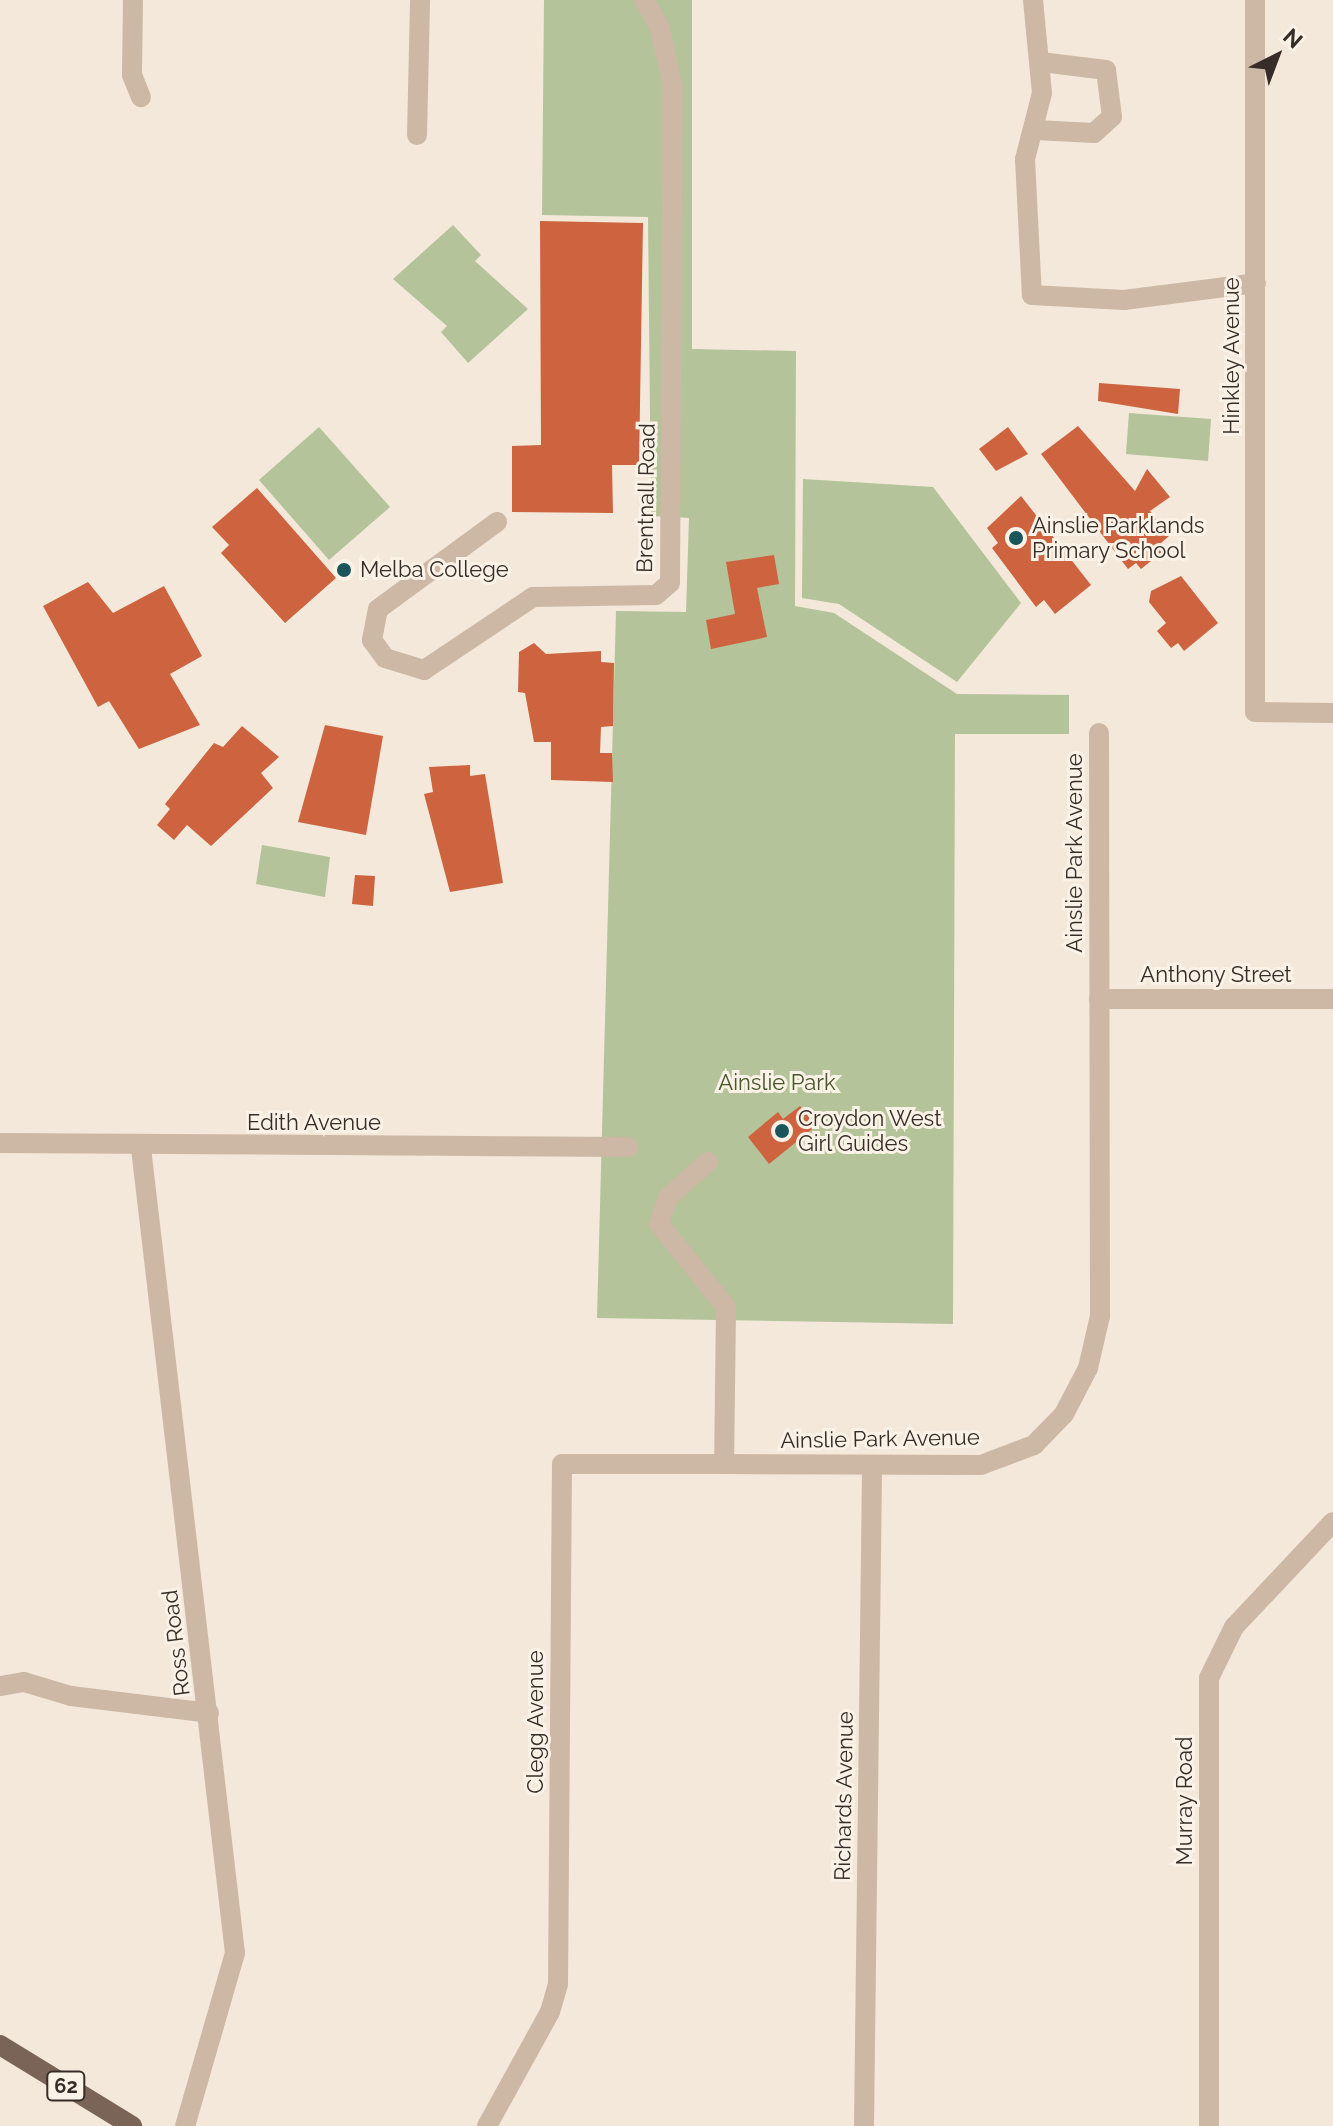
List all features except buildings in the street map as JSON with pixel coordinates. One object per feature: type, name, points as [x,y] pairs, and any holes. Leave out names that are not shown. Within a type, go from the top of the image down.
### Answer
[{"type":"main road","name":"62","points":[[0,2045],[132,2126]]},
{"type":"street","points":[[133,0],[132,75],[141,97]]},
{"type":"street","points":[[417,135],[420,0]]},
{"type":"street","name":"Brentnall Road","points":[[497,522],[378,609],[372,640],[385,658],[424,670],[533,597],[656,595],[670,583],[673,86],[659,26],[644,0]]},
{"type":"street","points":[[1033,0],[1042,62],[1035,130],[1025,159],[1032,295],[1124,300],[1256,283]]},
{"type":"street","name":"Hinkley Avenue","points":[[1255,0],[1255,712],[1333,713]]},
{"type":"street","points":[[1035,130],[1094,133],[1112,117],[1106,70],[1042,62]]},
{"type":"street","name":"Ainslie Park Avenue","points":[[724,1464],[872,1467],[981,1465],[1034,1445],[1064,1414],[1088,1368],[1100,1316],[1099,733]]},
{"type":"street","name":"Anthony Street","points":[[1099,999],[1333,999]]},
{"type":"street","name":"Edith Avenue","points":[[0,1143],[141,1148],[628,1147]]},
{"type":"street","name":"Ross Road","points":[[141,1148],[235,1953],[185,2126]]},
{"type":"street","points":[[708,1162],[669,1196],[659,1224],[726,1307],[724,1464]]},
{"type":"street","name":"Clegg Avenue","points":[[487,2126],[558,1984],[562,1464],[724,1464]]},
{"type":"street","name":"Richards Avenue","points":[[864,2126],[872,1467]]},
{"type":"street","name":"Murray Road","points":[[1209,2126],[1209,1678],[1234,1627],[1333,1522]]},
{"type":"street","points":[[1,1686],[24,1682],[157,1711],[209,1713]]},
{"type":"green space","name":"Ainslie Park","points":[[544,0],[692,0],[692,349],[796,351],[795,606],[834,613],[957,694],[1069,695],[1069,734],[955,734],[953,1324],[597,1318],[616,611],[686,612],[689,518],[651,516],[648,217],[542,215]]},
{"type":"green space","points":[[453,225],[481,255],[475,261],[528,309],[468,363],[441,332],[447,326],[393,279]]},
{"type":"green space","points":[[1129,413],[1211,419],[1208,461],[1126,454]]},
{"type":"green space","points":[[319,427],[390,507],[329,560],[259,480]]},
{"type":"green space","points":[[803,479],[933,487],[1021,603],[957,682],[839,604],[802,598]]},
{"type":"green space","points":[[262,845],[330,857],[325,897],[256,884]]},
{"type":"place","name":"Ainslie Parklands Primary School","points":[[1016,538]]},
{"type":"place","name":"Melba College","points":[[344,570]]},
{"type":"place","name":"Croydon West Girl Guides","points":[[782,1131]]}]
